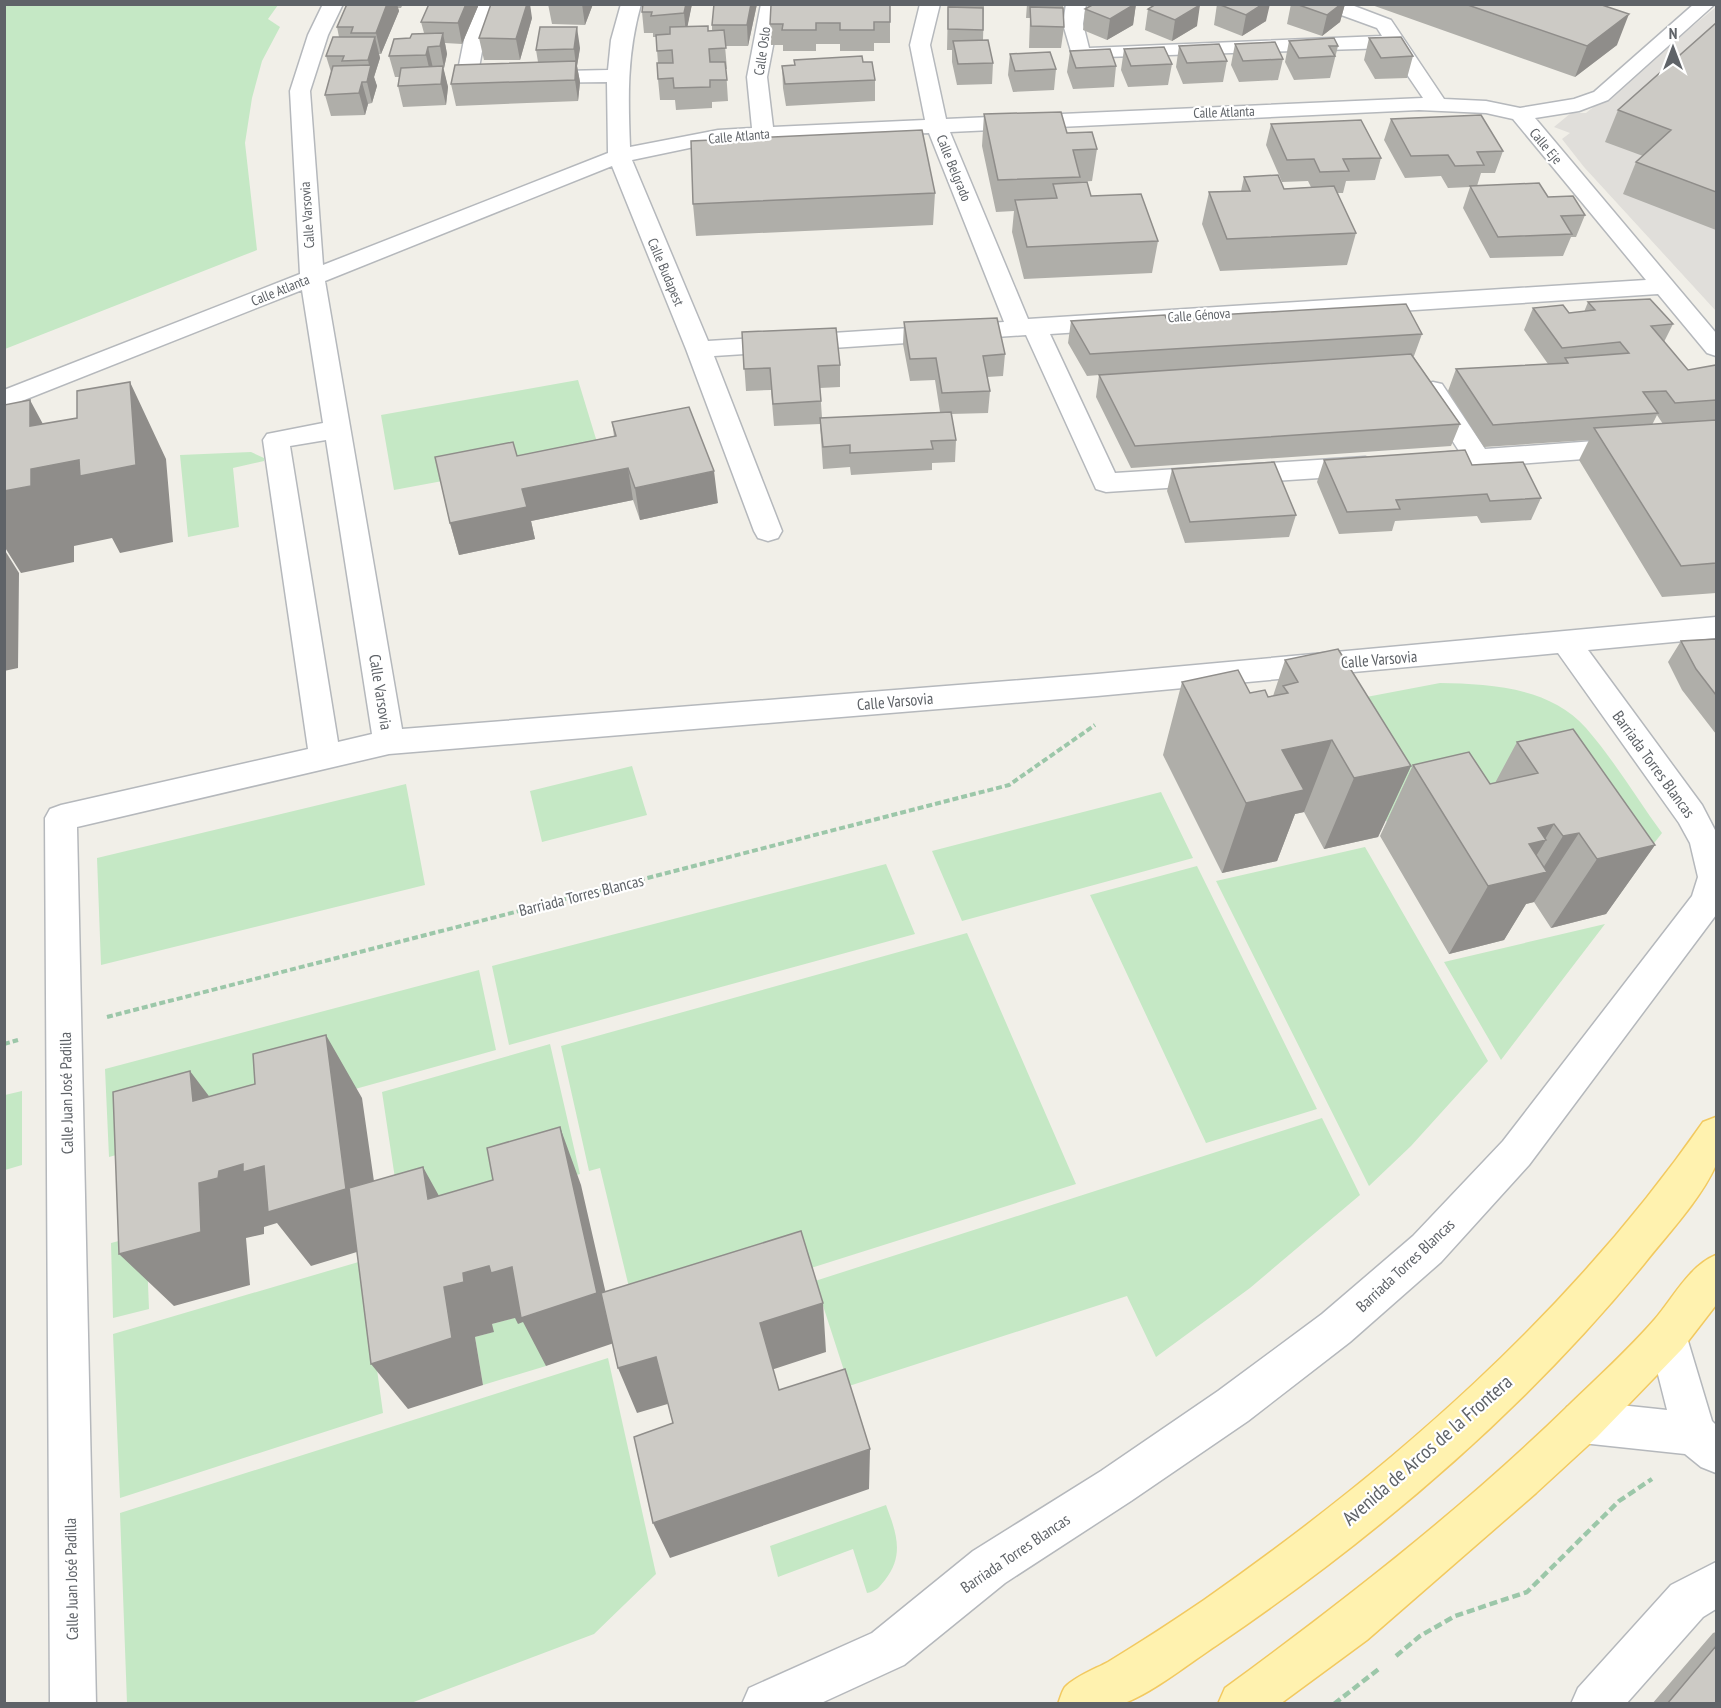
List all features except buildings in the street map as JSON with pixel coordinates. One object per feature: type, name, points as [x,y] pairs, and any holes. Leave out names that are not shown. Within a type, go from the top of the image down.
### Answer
[{"type":"main road","name":"Avenida de Arcos de la Frontera","points":[[1081,1704],[1192,1636],[1295,1563],[1476,1412],[1556,1335],[1633,1248],[1716,1134]]},
{"type":"main road","points":[[1241,1704],[1351,1624],[1447,1544],[1582,1422],[1668,1335],[1716,1274]]},
{"type":"street","name":"Calle Varsovia","points":[[333,4],[318,35],[300,91],[312,277],[389,742],[1097,685],[1716,627]]},
{"type":"street","points":[[489,4],[475,35],[466,80],[618,76]]},
{"type":"street","name":"Calle Budapest","points":[[631,4],[621,40],[618,76],[619,156],[699,349],[768,531]]},
{"type":"street","name":"Calle Oslo","points":[[763,134],[758,77],[771,4]]},
{"type":"street","name":"Calle Belgrado","points":[[930,4],[920,45],[936,124],[1026,326],[1076,390],[1106,483],[1477,458]]},
{"type":"street","points":[[1076,4],[1073,24],[1080,54],[1395,42]]},
{"type":"street","points":[[1329,4],[1384,24],[1438,105]]},
{"type":"street","name":"Calle Eje","points":[[1520,114],[1579,105],[1601,96],[1706,4]]},
{"type":"street","name":"Calle Atlanta","points":[[4,400],[619,156],[718,136],[936,124],[1438,105],[1486,107],[1520,114]]},
{"type":"street","name":"Calle Eje","points":[[1520,114],[1716,348]]},
{"type":"street","name":"Calle Génova","points":[[699,349],[1664,286]]},
{"type":"street","points":[[1417,366],[1477,458],[1716,441]]},
{"type":"street","points":[[325,758],[276,440],[338,429]]},
{"type":"street","name":"Barriada Torres Blancas","points":[[765,1704],[888,1649],[989,1567],[1116,1486],[1224,1412],[1336,1328],[1426,1249],[1516,1153],[1707,902],[1715,877],[1706,843],[1691,814],[1566,642]]},
{"type":"street","name":"Calle Juan José Padilla","points":[[73,1704],[61,818],[389,742]]},
{"type":"street","points":[[1582,1422],[1705,1443],[1668,1335]]},
{"type":"street","points":[[1594,1704],[1687,1601],[1716,1584]]},
{"type":"path","name":"Barriada Torres Blancas","points":[[4,1044],[1009,785],[1108,716],[1097,685]]},
{"type":"path","points":[[1334,1704],[1420,1636],[1455,1616],[1527,1592],[1618,1501],[1660,1473]]},
{"type":"shaded area","points":[[1716,7],[1716,311],[1584,167],[1562,139],[1570,133],[1554,127],[1571,113],[1586,113]]},
{"type":"green space","points":[[5,4],[278,5],[268,19],[280,27],[262,61],[252,98],[245,143],[257,250],[5,349]]},
{"type":"green space","points":[[578,380],[600,452],[394,490],[381,415]]},
{"type":"green space","points":[[251,452],[264,458],[264,461],[233,468],[239,527],[188,537],[180,455]]},
{"type":"green space","points":[[1440,683],[1499,687],[1537,696],[1571,714],[1596,740],[1662,833],[1612,897],[1388,824],[1319,706]]},
{"type":"green space","points":[[632,766],[647,815],[542,842],[530,791]]},
{"type":"green space","points":[[406,784],[425,885],[101,965],[97,858]]},
{"type":"green space","points":[[1161,792],[1193,858],[962,921],[932,851]]},
{"type":"green space","points":[[1365,847],[1488,1061],[1411,1146],[1369,1186],[1216,881]]},
{"type":"green space","points":[[886,864],[915,934],[509,1045],[492,966]]},
{"type":"green space","points":[[1197,866],[1317,1109],[1206,1143],[1090,895]]},
{"type":"green space","points":[[1605,924],[1501,1060],[1444,962]]},
{"type":"green space","points":[[967,933],[1076,1184],[811,1268],[635,1312],[600,1168],[589,1171],[561,1046]]},
{"type":"green space","points":[[479,970],[496,1050],[109,1157],[105,1069]]},
{"type":"green space","points":[[550,1044],[580,1174],[402,1225],[382,1092]]},
{"type":"green space","points":[[22,1091],[22,1165],[5,1170],[5,1095]]},
{"type":"green space","points":[[1322,1118],[1360,1195],[1250,1288],[1156,1357],[1127,1296],[849,1386],[815,1281]]},
{"type":"green space","points":[[146,1234],[149,1309],[113,1318],[111,1243]]},
{"type":"green space","points":[[362,1261],[383,1413],[120,1498],[113,1334]]},
{"type":"green space","points":[[517,1317],[538,1318],[546,1366],[483,1385],[475,1337],[493,1332],[492,1324]]},
{"type":"green space","points":[[608,1358],[656,1574],[594,1634],[411,1703],[127,1703],[120,1513]]},
{"type":"green space","points":[[886,1505],[893,1525],[897,1552],[891,1571],[876,1590],[867,1593],[853,1549],[778,1577],[770,1546]]}]
